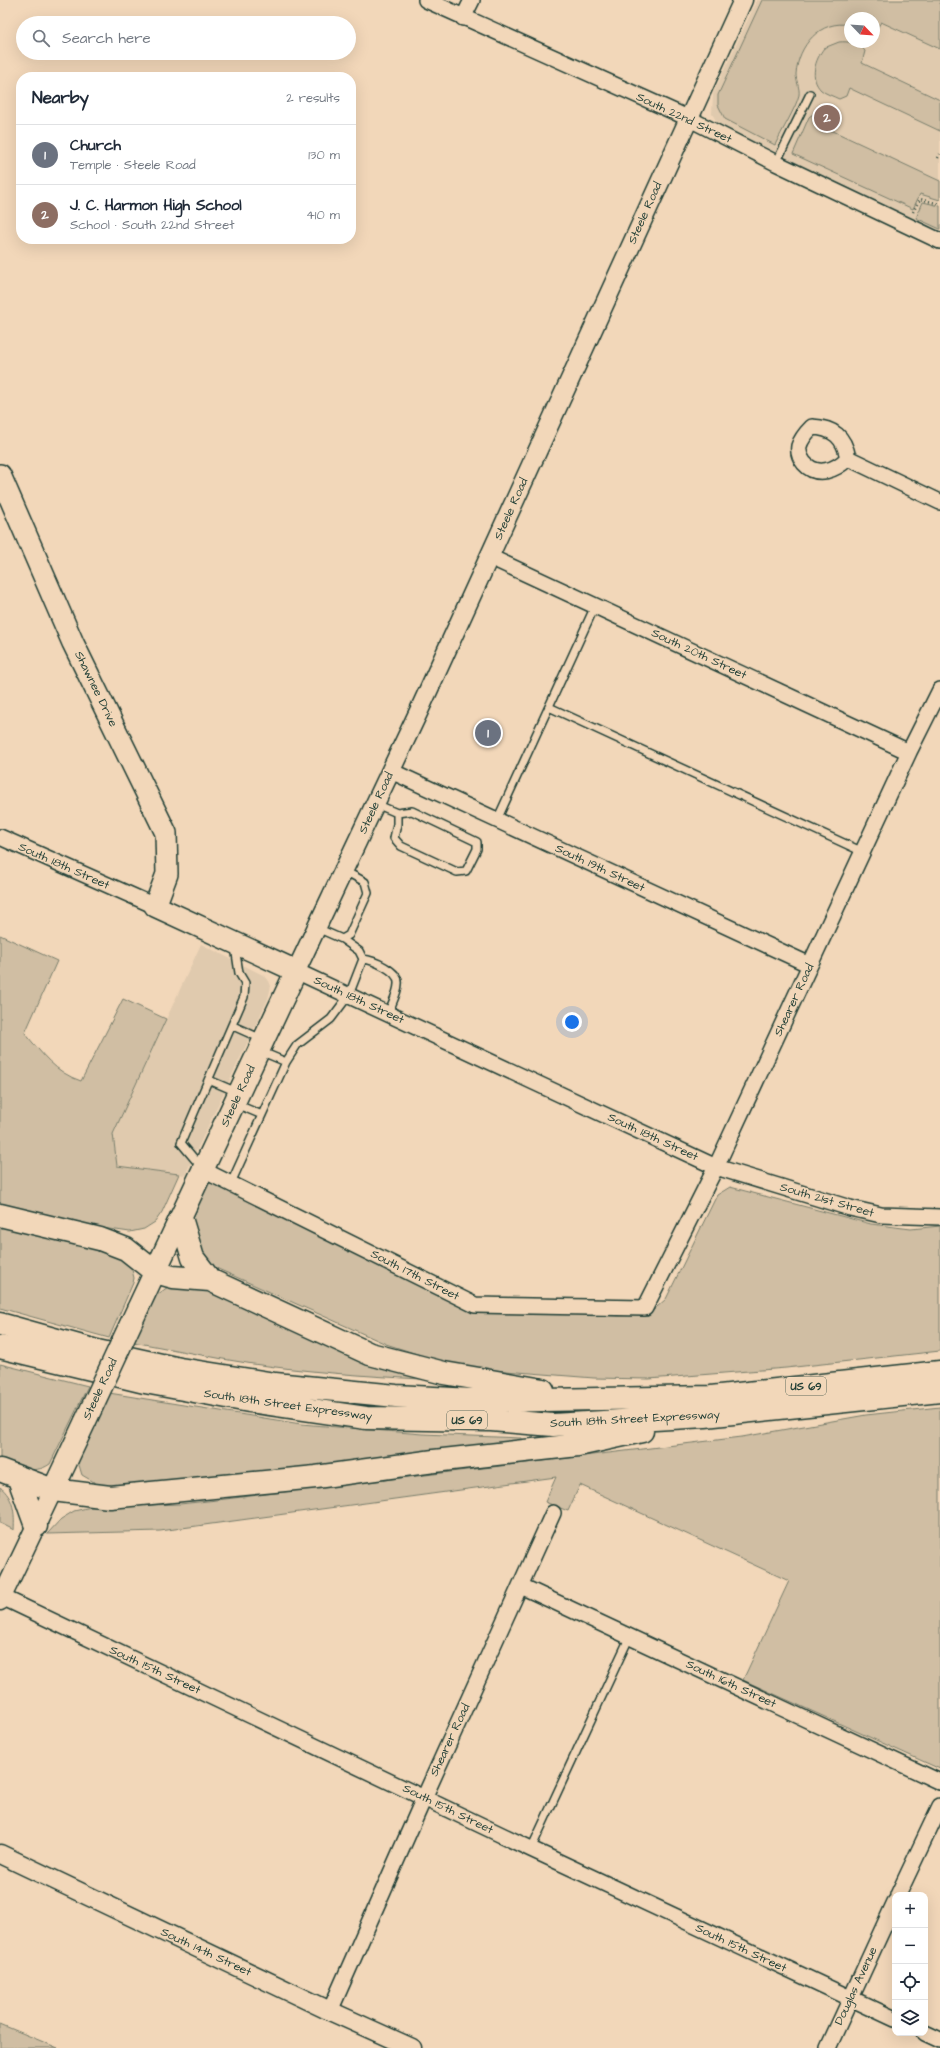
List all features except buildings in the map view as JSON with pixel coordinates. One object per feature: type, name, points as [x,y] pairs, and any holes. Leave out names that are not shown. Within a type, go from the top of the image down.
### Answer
[{"type":"highway","points":[[0,1215],[100,1239],[126,1249],[155,1272],[173,1277],[210,1280],[370,1354],[478,1379],[596,1398]]},
{"type":"highway","points":[[181,1218],[193,1258],[210,1280]]},
{"type":"highway","name":"South 18th Street Expressway","points":[[0,1324],[97,1351],[180,1369],[275,1384],[396,1396],[491,1401],[712,1397],[940,1372]]},
{"type":"highway","name":"South 18th Street Expressway","points":[[0,1347],[144,1382],[249,1401],[366,1418],[491,1420],[554,1425],[705,1416],[940,1391]]},
{"type":"highway","points":[[9,1475],[53,1490],[110,1498],[316,1477],[434,1461],[578,1445],[705,1416]]},
{"type":"highway","points":[[9,1475],[36,1526]]},
{"type":"main road","name":"Shawnee Drive","points":[[0,475],[73,643],[166,833],[167,874],[155,906]]},
{"type":"main road","name":"South 18th Street","points":[[155,906],[296,971]]},
{"type":"main road","name":"Steele Road","points":[[53,1490],[296,971]]},
{"type":"street","name":"South 22nd Street","points":[[426,0],[463,18],[688,118],[776,163],[940,241]]},
{"type":"street","points":[[463,18],[472,0]]},
{"type":"street","name":"Steele Road","points":[[296,971],[376,804],[490,557],[688,118],[743,0]]},
{"type":"street","points":[[848,458],[940,502]]},
{"type":"street","name":"South 20th Street","points":[[490,557],[909,752]]},
{"type":"street","name":"Shearer Road","points":[[645,1308],[716,1166],[909,752],[940,690]]},
{"type":"street","name":"South 19th Street","points":[[391,771],[810,965]]},
{"type":"street","name":"South 18th Street","points":[[0,837],[155,906]]},
{"type":"street","name":"South 18th Street","points":[[296,971],[716,1166]]},
{"type":"street","name":"South 21st Street","points":[[716,1166],[850,1208],[881,1215],[940,1217]]},
{"type":"street","name":"South 17th Street","points":[[203,1170],[475,1305],[645,1308]]},
{"type":"street","name":"Steele Road","points":[[1,1599],[53,1490]]},
{"type":"street","name":"Shearer Road","points":[[330,2011],[424,1798],[553,1513]]},
{"type":"street","name":"South 16th Street","points":[[521,1586],[940,1782]]},
{"type":"street","name":"South 15th Street","points":[[1,1599],[892,2018]]},
{"type":"street","points":[[899,1892],[940,1806]]},
{"type":"street","name":"South 14th Street","points":[[0,1854],[330,2011],[412,2048]]},
{"type":"street","name":"Douglas Avenue","points":[[828,2048],[892,1908]]},
{"type":"street","points":[[928,2034],[940,2040]]},
{"type":"lane","points":[[776,163],[810,94]]},
{"type":"lane","points":[[498,820],[595,606]]},
{"type":"lane","points":[[549,707],[863,852]]},
{"type":"lane","points":[[376,804],[397,813],[412,811],[477,842],[477,849],[466,871],[457,872],[400,846],[394,838],[397,824],[397,813]]},
{"type":"lane","points":[[342,939],[349,935],[368,894],[365,882],[344,870]]},
{"type":"lane","points":[[231,1184],[286,1062],[297,1045],[331,1019],[349,995],[363,959],[359,951],[342,939],[317,928]]},
{"type":"lane","points":[[203,1170],[181,1143],[233,1026],[244,997],[245,983],[240,973],[234,943]]},
{"type":"lane","points":[[363,959],[374,960],[396,975],[399,983],[388,1014]]},
{"type":"lane","points":[[233,1026],[286,1062]]},
{"type":"lane","points":[[209,1080],[262,1115]]},
{"type":"lane","points":[[531,1849],[630,1636]]},
{"type":"path","points":[[938,158],[940,154]]},
{"type":"path","points":[[907,225],[920,199],[940,204]]},
{"type":"shaded area","points":[[757,0],[940,0],[940,231],[768,150],[717,122],[712,114],[713,94]]},
{"type":"shaded area","points":[[762,0],[940,0],[940,49],[881,22],[880,24],[880,12],[844,12],[844,24],[829,26],[820,30],[812,37],[801,54],[798,64],[796,74],[799,95],[792,113],[775,145],[725,119],[718,105],[718,95]]},
{"type":"shaded area","points":[[839,42],[844,42],[844,48],[863,48],[865,51],[862,63],[940,100],[940,131],[849,88],[846,96],[839,99],[821,90],[817,85],[814,75],[816,63],[824,48]]},
{"type":"shaded area","points":[[817,111],[831,115],[833,120],[831,130],[940,181],[940,200],[920,194],[913,209],[793,154],[809,117]]},
{"type":"shaded area","points":[[923,202],[940,206],[940,229],[916,218]]},
{"type":"shaded area","points":[[0,935],[57,961],[25,1033],[50,1062],[64,1073],[81,1081],[123,999],[166,1019],[113,1134],[117,1166],[179,1174],[162,1212],[155,1222],[144,1229],[130,1232],[102,1228],[0,1204]]},
{"type":"shaded area","points":[[201,944],[263,975],[269,981],[271,986],[268,999],[185,1175],[117,1166],[113,1134]]},
{"type":"shaded area","points":[[212,1182],[493,1311],[619,1316],[648,1315],[666,1299],[717,1195],[730,1187],[871,1224],[911,1229],[940,1226],[940,1351],[786,1368],[649,1379],[594,1378],[480,1369],[448,1364],[386,1344],[216,1268],[196,1248],[193,1240],[191,1225],[197,1200],[206,1186]]},
{"type":"shaded area","points":[[0,1223],[105,1248],[131,1266],[134,1278],[133,1283],[109,1338],[0,1308]]},
{"type":"shaded area","points":[[168,1287],[205,1288],[420,1375],[421,1379],[379,1377],[274,1367],[133,1342],[154,1297]]},
{"type":"shaded area","points":[[0,1364],[88,1386],[50,1464],[44,1468],[31,1469],[19,1467],[0,1458]]},
{"type":"shaded area","points":[[109,1393],[301,1424],[422,1434],[521,1438],[523,1446],[123,1488],[99,1485],[82,1475],[78,1462]]},
{"type":"shaded area","points":[[940,1407],[940,1769],[743,1680],[789,1581],[580,1485],[568,1511],[545,1502],[556,1477],[160,1531],[47,1534],[61,1519],[74,1511],[91,1507],[180,1504],[217,1500],[742,1437],[866,1415]]},
{"type":"shaded area","points":[[0,1487],[5,1491],[13,1506],[14,1530],[0,1523]]},
{"type":"shaded area","points":[[0,2024],[58,2048],[0,2048]]},
{"type":"place","name":"J. C. Harmon High School","points":[[827,118]]},
{"type":"place","name":"Church","points":[[488,733]]}]
